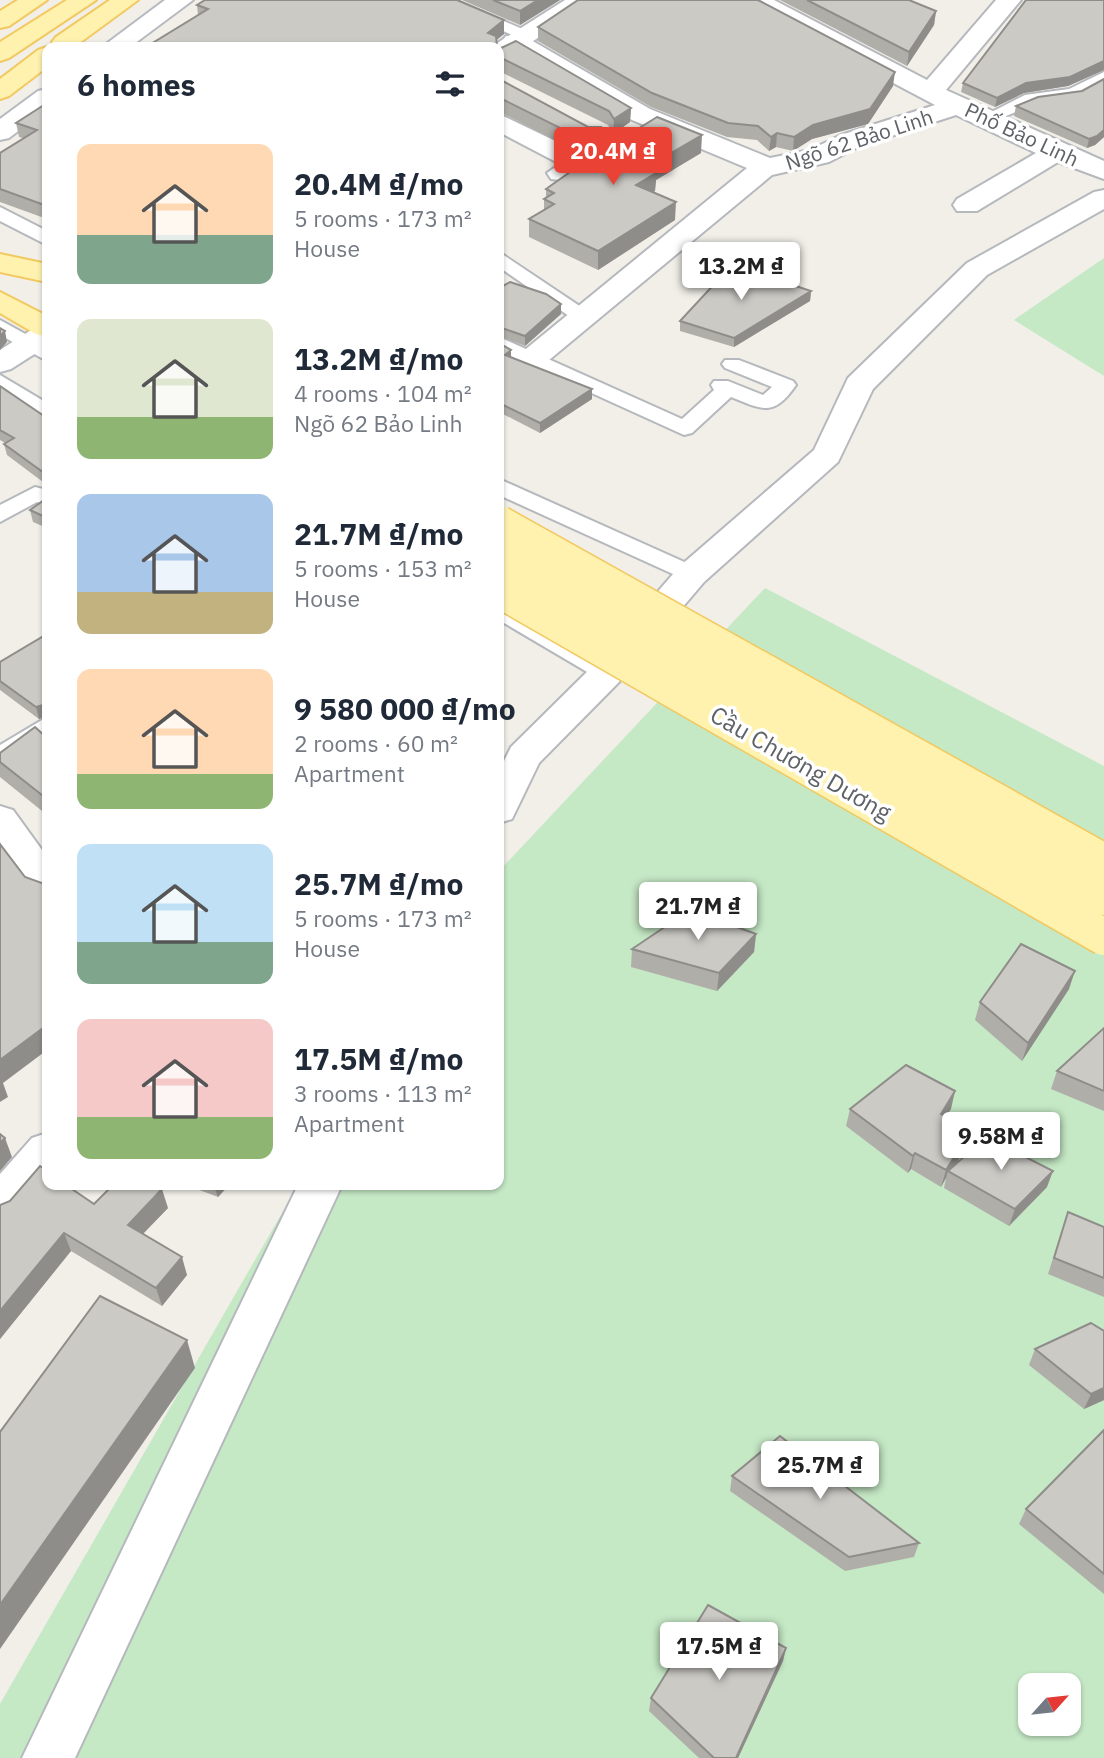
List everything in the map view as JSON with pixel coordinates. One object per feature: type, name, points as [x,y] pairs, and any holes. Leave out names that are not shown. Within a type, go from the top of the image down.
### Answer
[{"type":"main road","points":[[0,21],[35,0]]},
{"type":"main road","points":[[0,53],[84,0]]},
{"type":"main road","points":[[64,42],[126,0]]},
{"type":"main road","points":[[0,91],[42,59]]},
{"type":"main road","points":[[0,263],[42,271]]},
{"type":"main road","points":[[0,272],[42,296]]},
{"type":"main road","points":[[0,301],[42,340]]},
{"type":"main road","points":[[504,527],[1104,862]]},
{"type":"main road","name":"Cầu Chương Dương","points":[[504,558],[1104,897]]},
{"type":"main road","name":"Cầu Chương Dương","points":[[504,592],[1104,937]]},
{"type":"street","points":[[121,42],[181,0]]},
{"type":"street","points":[[513,43],[582,0]]},
{"type":"street","name":"Phố Bảo Linh","points":[[755,0],[931,92],[1056,152],[1104,171]]},
{"type":"street","points":[[931,92],[1009,0]]},
{"type":"street","points":[[513,43],[565,67],[593,88],[655,121],[741,151],[765,167]]},
{"type":"street","points":[[0,132],[42,101]]},
{"type":"street","name":"Ngõ 62 Bảo Linh","points":[[532,359],[765,167],[790,166],[835,149],[848,139],[861,138],[960,106]]},
{"type":"street","points":[[504,125],[564,165],[608,153],[624,139],[655,121]]},
{"type":"street","points":[[967,205],[1056,152]]},
{"type":"street","points":[[504,798],[524,756],[607,673],[692,574],[827,455],[859,385],[977,269],[1104,198]]},
{"type":"street","points":[[0,363],[42,342]]},
{"type":"street","points":[[2,829],[42,880]]},
{"type":"street","points":[[0,1205],[42,1157]]},
{"type":"street","points":[[48,1758],[318,1190]]},
{"type":"lane","points":[[440,0],[513,43]]},
{"type":"lane","points":[[987,119],[1031,99],[1073,94],[1104,77]]},
{"type":"lane","points":[[0,213],[42,236]]},
{"type":"lane","points":[[504,262],[583,317]]},
{"type":"lane","points":[[0,326],[42,341]]},
{"type":"lane","points":[[504,345],[684,428],[724,387],[766,404],[786,385],[732,364]]},
{"type":"lane","points":[[0,381],[42,409]]},
{"type":"lane","points":[[504,488],[574,523],[692,574]]},
{"type":"lane","points":[[0,515],[35,494],[42,496]]},
{"type":"lane","points":[[504,613],[607,673]]},
{"type":"lane","points":[[0,757],[42,729]]},
{"type":"green space","points":[[1104,258],[1104,376],[1014,320]]},
{"type":"green space","points":[[765,588],[1104,766],[1104,1758],[0,1758],[0,1704],[295,1190],[504,1190],[504,866]]},
{"type":"building","points":[[205,0],[457,0],[504,20],[488,33],[496,36],[497,42],[154,42],[208,9],[197,5]]},
{"type":"building","points":[[493,0],[538,0],[520,11]]},
{"type":"building","points":[[578,0],[758,0],[895,72],[870,109],[813,125],[794,137],[777,133],[771,137],[758,126],[728,123],[652,93],[538,27]]},
{"type":"building","points":[[807,0],[909,0],[936,11],[909,52]]},
{"type":"building","points":[[1026,0],[1104,0],[1104,61],[1070,77],[1026,83],[997,98],[963,83]]},
{"type":"building","points":[[516,41],[631,108],[614,119],[609,111],[504,59],[504,47]]},
{"type":"building","points":[[1104,79],[1104,130],[1089,139],[1016,106],[1038,97],[1082,91]]},
{"type":"building","points":[[504,82],[588,127],[602,127],[580,138],[504,100]]},
{"type":"building","points":[[42,106],[42,204],[0,189],[0,153],[37,130],[16,123]]},
{"type":"building","points":[[657,117],[702,135],[647,167],[656,173],[636,185],[676,202],[598,251],[529,219],[554,204],[544,199],[554,193],[546,189],[577,167],[571,163],[607,148]]},
{"type":"building","points":[[732,265],[811,291],[734,338],[680,321]]},
{"type":"building","points":[[510,282],[546,294],[561,304],[525,336],[504,329],[504,285]]},
{"type":"building","points":[[504,346],[511,350],[505,355],[592,389],[540,423],[504,405]]},
{"type":"building","points":[[0,386],[42,415],[42,471],[4,444],[14,438],[0,430]]},
{"type":"building","points":[[42,502],[42,516],[30,510]]},
{"type":"building","points":[[42,637],[42,705],[36,707],[0,681],[0,662]]},
{"type":"building","points":[[35,727],[42,733],[42,795],[0,762],[0,753]]},
{"type":"building","points":[[0,844],[25,877],[42,883],[42,1029],[0,1060]]},
{"type":"building","points":[[690,910],[756,934],[719,973],[632,949]]},
{"type":"building","points":[[1021,944],[1075,971],[1028,1043],[980,1002]]},
{"type":"building","points":[[1104,1028],[1104,1091],[1057,1071]]},
{"type":"building","points":[[906,1065],[955,1091],[941,1114],[972,1129],[946,1170],[915,1153],[913,1156],[850,1109]]},
{"type":"building","points":[[986,1137],[1053,1171],[1015,1209],[948,1171]]},
{"type":"building","points":[[40,1166],[42,1190],[73,1190],[94,1204],[108,1190],[161,1190],[128,1225],[182,1257],[156,1288],[64,1233],[0,1311],[0,1205],[10,1201]]},
{"type":"building","points":[[1068,1212],[1104,1227],[1104,1278],[1054,1258]]},
{"type":"building","points":[[100,1296],[187,1340],[0,1605],[0,1432]]},
{"type":"building","points":[[1091,1323],[1104,1331],[1104,1388],[1091,1394],[1035,1349]]},
{"type":"building","points":[[1104,1430],[1104,1574],[1026,1509]]},
{"type":"building","points":[[780,1436],[919,1543],[849,1557],[732,1476]]},
{"type":"building","points":[[708,1605],[786,1648],[736,1758],[714,1758],[651,1698]]}]
